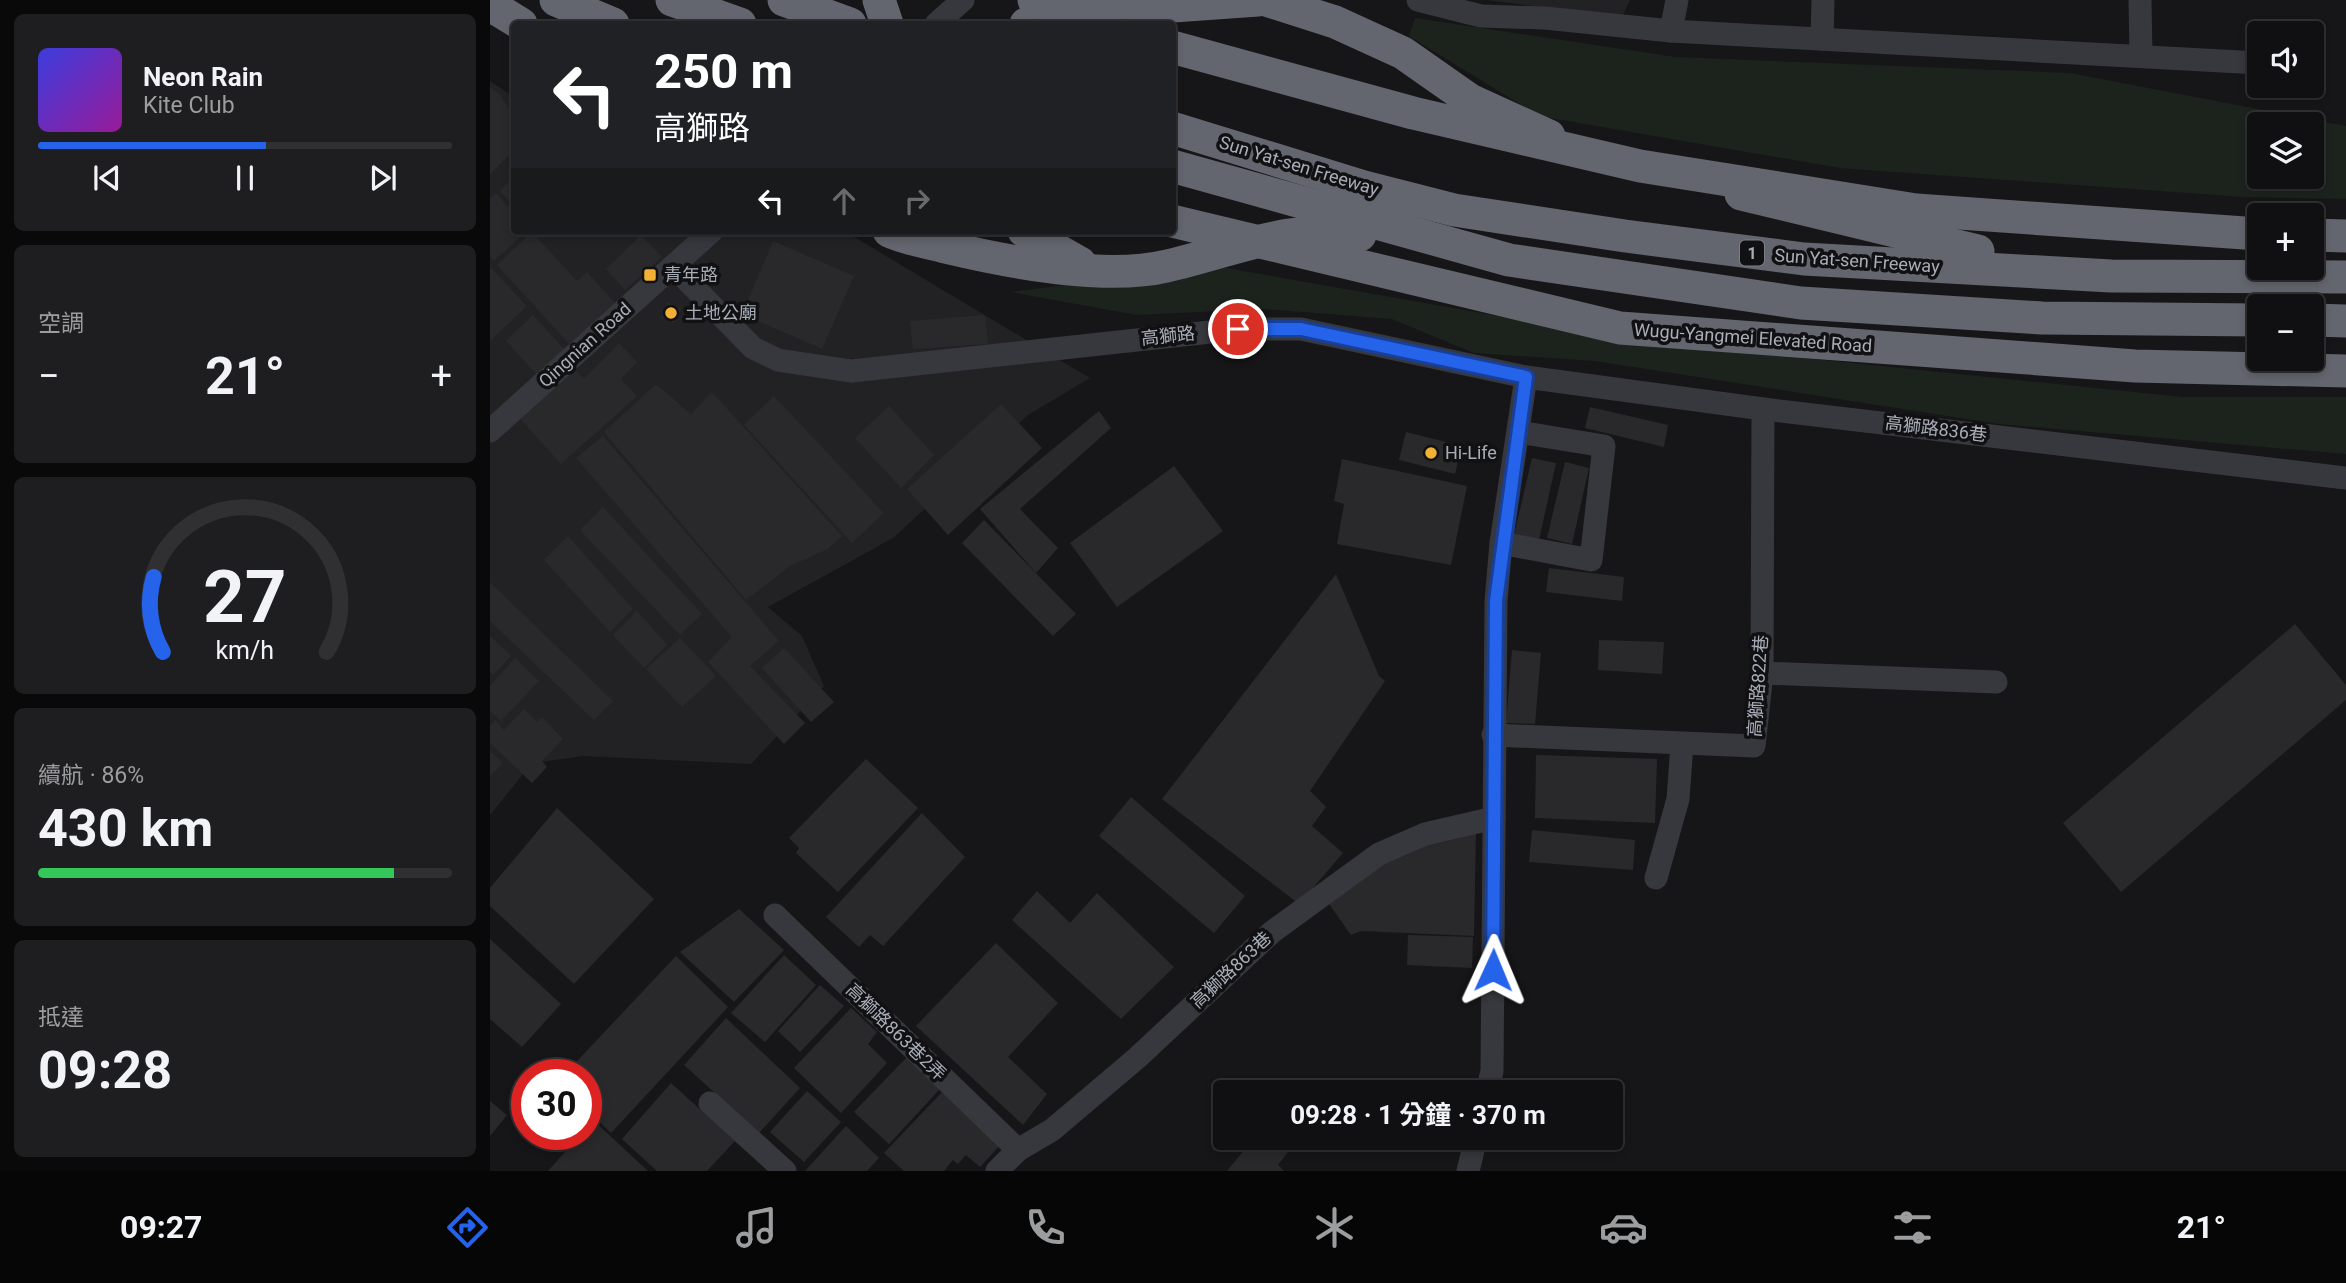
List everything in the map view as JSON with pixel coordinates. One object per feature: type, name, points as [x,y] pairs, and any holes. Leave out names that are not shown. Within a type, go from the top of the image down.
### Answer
[{"type":"highway","points":[[556,0],[606,21]]},
{"type":"highway","points":[[672,0],[732,21]]},
{"type":"highway","points":[[784,0],[842,21]]},
{"type":"highway","points":[[878,0],[886,21]]},
{"type":"highway","points":[[1034,0],[1097,21]]},
{"type":"highway","points":[[1044,21],[1102,11],[1258,0]]},
{"type":"highway","points":[[1266,0],[1335,22],[1403,53],[1470,100],[1541,133],[1759,200],[1940,244],[2111,276]]},
{"type":"highway","points":[[490,5],[516,21]]},
{"type":"highway","points":[[1176,48],[1413,113],[1640,166],[1916,211],[2247,233]]},
{"type":"highway","name":"Sun Yat-sen Freeway","points":[[1176,129],[1364,187],[1454,210],[1804,259],[2111,276],[2346,277]]},
{"type":"highway","name":"Sun Yat-sen Freeway","points":[[1176,167],[1510,260],[1801,303],[2042,318],[2247,320]]},
{"type":"highway","name":"Wugu-Yangmei Elevated Road","points":[[1176,222],[1620,328],[2135,366],[2346,370]]},
{"type":"highway","points":[[905,235],[1007,261],[1124,271],[1165,267],[1274,236],[1306,230],[1336,230],[1510,260]]},
{"type":"highway","points":[[2324,235],[2346,236]]},
{"type":"highway","points":[[1036,238],[1089,268]]},
{"type":"highway","points":[[2324,320],[2346,321]]},
{"type":"street","points":[[939,21],[962,0]]},
{"type":"street","points":[[1418,0],[1481,16],[1546,9],[1671,31],[2247,62]]},
{"type":"street","points":[[1671,31],[1676,0]]},
{"type":"street","points":[[1822,39],[1823,0]]},
{"type":"street","points":[[2140,0],[2141,56]]},
{"type":"street","name":"Qingnian Road","points":[[490,431],[708,235]]},
{"type":"street","name":"高獅路","points":[[673,266],[753,348],[778,360],[852,371],[1238,329],[1301,329],[1526,377]]},
{"type":"street","points":[[1490,1080],[1496,601],[1526,377]]},
{"type":"street","name":"高獅路836巷","points":[[1526,377],[1763,409],[2346,478]]},
{"type":"street","name":"高獅路822巷","points":[[1493,735],[1754,746],[1762,673],[1763,409]]},
{"type":"street","points":[[1502,543],[1591,560],[1604,446],[1519,432]]},
{"type":"street","points":[[1762,673],[1996,682]]},
{"type":"street","points":[[1656,878],[1678,799],[1682,744]]},
{"type":"street","name":"高獅路863巷","points":[[997,1171],[1018,1150],[1052,1130],[1137,1058],[1272,932],[1379,854],[1425,834],[1494,818]]},
{"type":"street","name":"高獅路863巷2弄","points":[[775,915],[1018,1150]]},
{"type":"street","points":[[710,1103],[785,1171]]},
{"type":"street","points":[[1468,1171],[1473,1150]]},
{"type":"shaded area","points":[[1487,0],[1630,0],[1622,17]]},
{"type":"shaded area","points":[[1415,18],[1675,57],[2070,73],[2273,112],[2247,112],[2247,189],[2324,189],[2324,122],[2346,126],[2346,199],[2244,197],[1840,168],[1539,116],[1409,36]]},
{"type":"shaded area","points":[[490,81],[511,95],[511,235],[848,235],[1090,378],[1028,415],[893,538],[768,607],[802,636],[824,686],[751,764],[584,756],[532,763],[490,815]]},
{"type":"shaded area","points":[[1215,266],[1647,342],[2183,397],[2346,397],[2346,454],[1999,424],[1595,361],[1474,353],[1392,319],[1264,309],[1136,315],[1011,292]]},
{"type":"building","points":[[490,87],[511,110],[511,154],[490,174]]},
{"type":"building","points":[[511,180],[511,204],[500,191]]},
{"type":"building","points":[[496,193],[511,210],[511,235],[523,235],[494,261],[490,256],[490,198]]},
{"type":"building","points":[[529,235],[535,235],[577,281],[587,272],[617,305],[571,346],[497,265]]},
{"type":"building","points":[[641,235],[662,257],[625,290],[606,269]]},
{"type":"building","points":[[773,241],[854,276],[822,349],[742,314]]},
{"type":"building","points":[[490,267],[527,306],[490,341]]},
{"type":"building","name":"土地公廟","points":[[668,302],[681,309],[674,323],[661,317]]},
{"type":"building","points":[[533,315],[565,350],[538,376],[506,341]]},
{"type":"building","points":[[985,315],[988,344],[913,349],[910,321]]},
{"type":"building","points":[[619,343],[637,362],[621,379],[637,396],[561,464],[514,412],[572,366],[584,379]]},
{"type":"building","points":[[656,384],[691,414],[712,392],[842,536],[828,549],[790,566],[746,600],[604,432]]},
{"type":"building","points":[[774,396],[884,513],[852,543],[744,425]]},
{"type":"building","points":[[1001,404],[1042,448],[948,535],[907,489]]},
{"type":"building","points":[[889,406],[934,455],[901,488],[855,438]]},
{"type":"building","points":[[1590,407],[1668,425],[1664,447],[1585,428]]},
{"type":"building","points":[[1099,411],[1111,428],[1020,509],[1058,548],[1036,573],[980,509]]},
{"type":"building","name":"Hi-Life","points":[[1406,432],[1462,446],[1455,474],[1399,460]]},
{"type":"building","points":[[603,436],[779,641],[750,666],[805,723],[784,744],[708,662],[732,637],[576,458]]},
{"type":"building","points":[[1532,458],[1556,463],[1539,540],[1514,535]]},
{"type":"building","points":[[1342,459],[1467,486],[1451,565],[1337,544],[1344,504],[1334,501]]},
{"type":"building","points":[[1565,462],[1589,468],[1572,544],[1547,538]]},
{"type":"building","points":[[1174,466],[1223,531],[1117,607],[1070,543]]},
{"type":"building","points":[[603,507],[702,614],[680,635],[580,530]]},
{"type":"building","points":[[984,520],[1076,614],[1053,636],[962,543]]},
{"type":"building","points":[[568,536],[633,609],[610,632],[544,560]]},
{"type":"building","points":[[1549,568],[1624,577],[1622,601],[1546,592]]},
{"type":"building","points":[[1336,574],[1379,676],[1385,681],[1310,791],[1326,807],[1312,826],[1343,853],[1299,904],[1162,799]]},
{"type":"building","points":[[490,582],[613,701],[594,720],[490,621]]},
{"type":"building","points":[[637,611],[667,645],[644,668],[613,635]]},
{"type":"building","points":[[2295,624],[2346,685],[2346,700],[2121,892],[2063,823]]},
{"type":"building","points":[[490,636],[511,656],[493,675],[490,672]]},
{"type":"building","points":[[680,638],[716,676],[682,707],[646,669]]},
{"type":"building","points":[[1599,640],[1664,642],[1662,674],[1598,670]]},
{"type":"building","points":[[784,648],[834,702],[811,722],[762,668]]},
{"type":"building","points":[[1512,650],[1541,653],[1535,724],[1506,723]]},
{"type":"building","points":[[515,658],[539,681],[501,721],[490,711],[490,686]]},
{"type":"building","points":[[524,709],[537,722],[542,717],[563,739],[542,761],[547,767],[532,783],[490,743],[490,726],[495,720],[504,730]]},
{"type":"building","points":[[490,751],[503,763],[490,776]]},
{"type":"building","points":[[1536,755],[1657,759],[1655,823],[1535,818]]},
{"type":"building","points":[[866,759],[918,808],[838,892],[796,853],[799,848],[789,838]]},
{"type":"building","points":[[1131,797],[1245,896],[1214,933],[1099,836]]},
{"type":"building","points":[[557,808],[654,899],[574,984],[490,906],[490,888]]},
{"type":"building","points":[[922,813],[965,857],[883,946],[870,935],[859,947],[826,917]]},
{"type":"building","points":[[1532,830],[1635,840],[1633,870],[1529,862]]},
{"type":"building","points":[[1476,833],[1474,936],[1361,931],[1351,935],[1327,901],[1378,862],[1430,839]]},
{"type":"building","points":[[1037,891],[1070,923],[1097,893],[1174,967],[1121,1019],[1012,920]]},
{"type":"building","points":[[739,909],[784,950],[734,1002],[680,952]]},
{"type":"building","points":[[1408,935],[1473,937],[1472,968],[1407,965]]},
{"type":"building","points":[[490,939],[561,1004],[522,1047],[490,1019]]},
{"type":"building","points":[[996,943],[1058,1003],[1008,1057],[1047,1094],[1023,1125],[916,1026]]},
{"type":"building","points":[[784,955],[816,985],[765,1042],[731,1013]]},
{"type":"building","points":[[676,956],[728,1007],[611,1133],[602,1124],[602,1059],[579,1059]]},
{"type":"building","points":[[820,985],[844,1006],[800,1052],[778,1031]]},
{"type":"building","points":[[851,1008],[877,1032],[868,1044],[887,1063],[841,1113],[794,1068]]},
{"type":"building","points":[[726,1018],[800,1088],[759,1133],[684,1065]]},
{"type":"building","points":[[907,1057],[940,1089],[889,1144],[854,1112]]},
{"type":"building","points":[[671,1083],[735,1141],[707,1171],[657,1171],[622,1139]]},
{"type":"building","points":[[945,1089],[1001,1144],[980,1167],[966,1155],[958,1164],[953,1160],[944,1171],[904,1171],[884,1153]]},
{"type":"building","points":[[807,1091],[841,1122],[804,1162],[770,1132]]},
{"type":"building","points":[[490,1101],[507,1115],[490,1136]]},
{"type":"building","points":[[846,1126],[879,1158],[867,1171],[805,1171]]},
{"type":"building","points":[[602,1128],[648,1171],[548,1171],[567,1150],[602,1150]]},
{"type":"building","points":[[1244,1150],[1290,1150],[1278,1165],[1284,1171],[1227,1171]]},
{"type":"place","name":"青年路","points":[[650,275]]},
{"type":"place","name":"土地公廟","points":[[671,313]]},
{"type":"place","name":"Hi-Life","points":[[1431,453]]},
{"type":"route","points":[[1238,329],[1301,329],[1526,377],[1496,601],[1493,970]]}]
